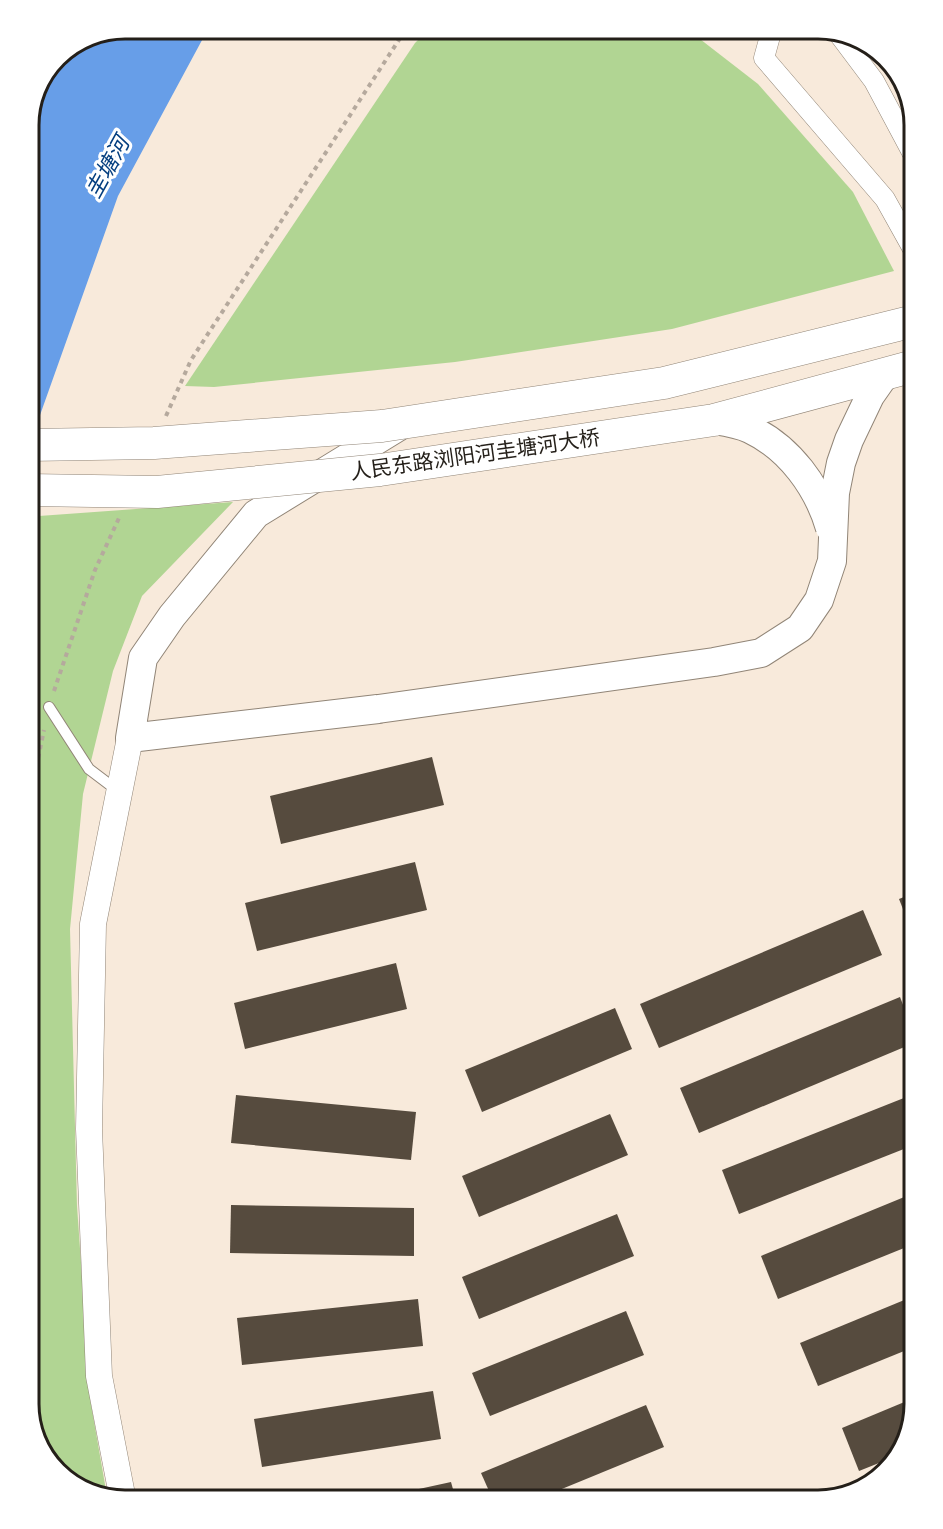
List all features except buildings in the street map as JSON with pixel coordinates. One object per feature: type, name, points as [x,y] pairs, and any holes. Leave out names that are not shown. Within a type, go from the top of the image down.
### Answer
[{"type":"main road","points":[[884,376],[870,396],[841,463],[835,493],[832,561],[819,600],[800,628],[760,653],[714,663],[378,709],[130,738],[143,658],[172,616],[256,514],[411,419],[904,323]]},
{"type":"main road","name":"人民东路浏阳河圭塘河大桥","points":[[39,445],[154,443],[381,426],[664,383],[904,324]]},
{"type":"main road","name":"人民东路浏阳河圭塘河大桥","points":[[39,490],[157,492],[380,470],[714,420],[904,370]]},
{"type":"main road","points":[[714,420],[750,429],[774,443],[793,460],[824,506],[832,536]]},
{"type":"street","points":[[769,39],[764,58],[885,199],[904,232]]},
{"type":"street","points":[[847,45],[874,81],[904,136]]},
{"type":"street","points":[[121,1490],[99,1376],[89,1129],[93,924],[130,738]]},
{"type":"lane","points":[[48,707],[89,769],[119,792]]},
{"type":"path","points":[[162,423],[191,360],[400,39]]},
{"type":"path","points":[[39,752],[48,707],[95,570],[124,507]]},
{"type":"green space","points":[[419,39],[700,39],[758,84],[853,192],[894,271],[672,329],[455,362],[214,387],[185,386]]},
{"type":"green space","points":[[233,502],[142,596],[113,671],[83,794],[70,929],[77,1206],[91,1404],[105,1487],[87,1481],[60,1461],[48,1442],[39,1404],[39,516]]},
{"type":"water","name":"圭塘河","points":[[125,39],[203,39],[118,196],[39,418],[39,120],[48,87],[68,60],[92,46]]}]
